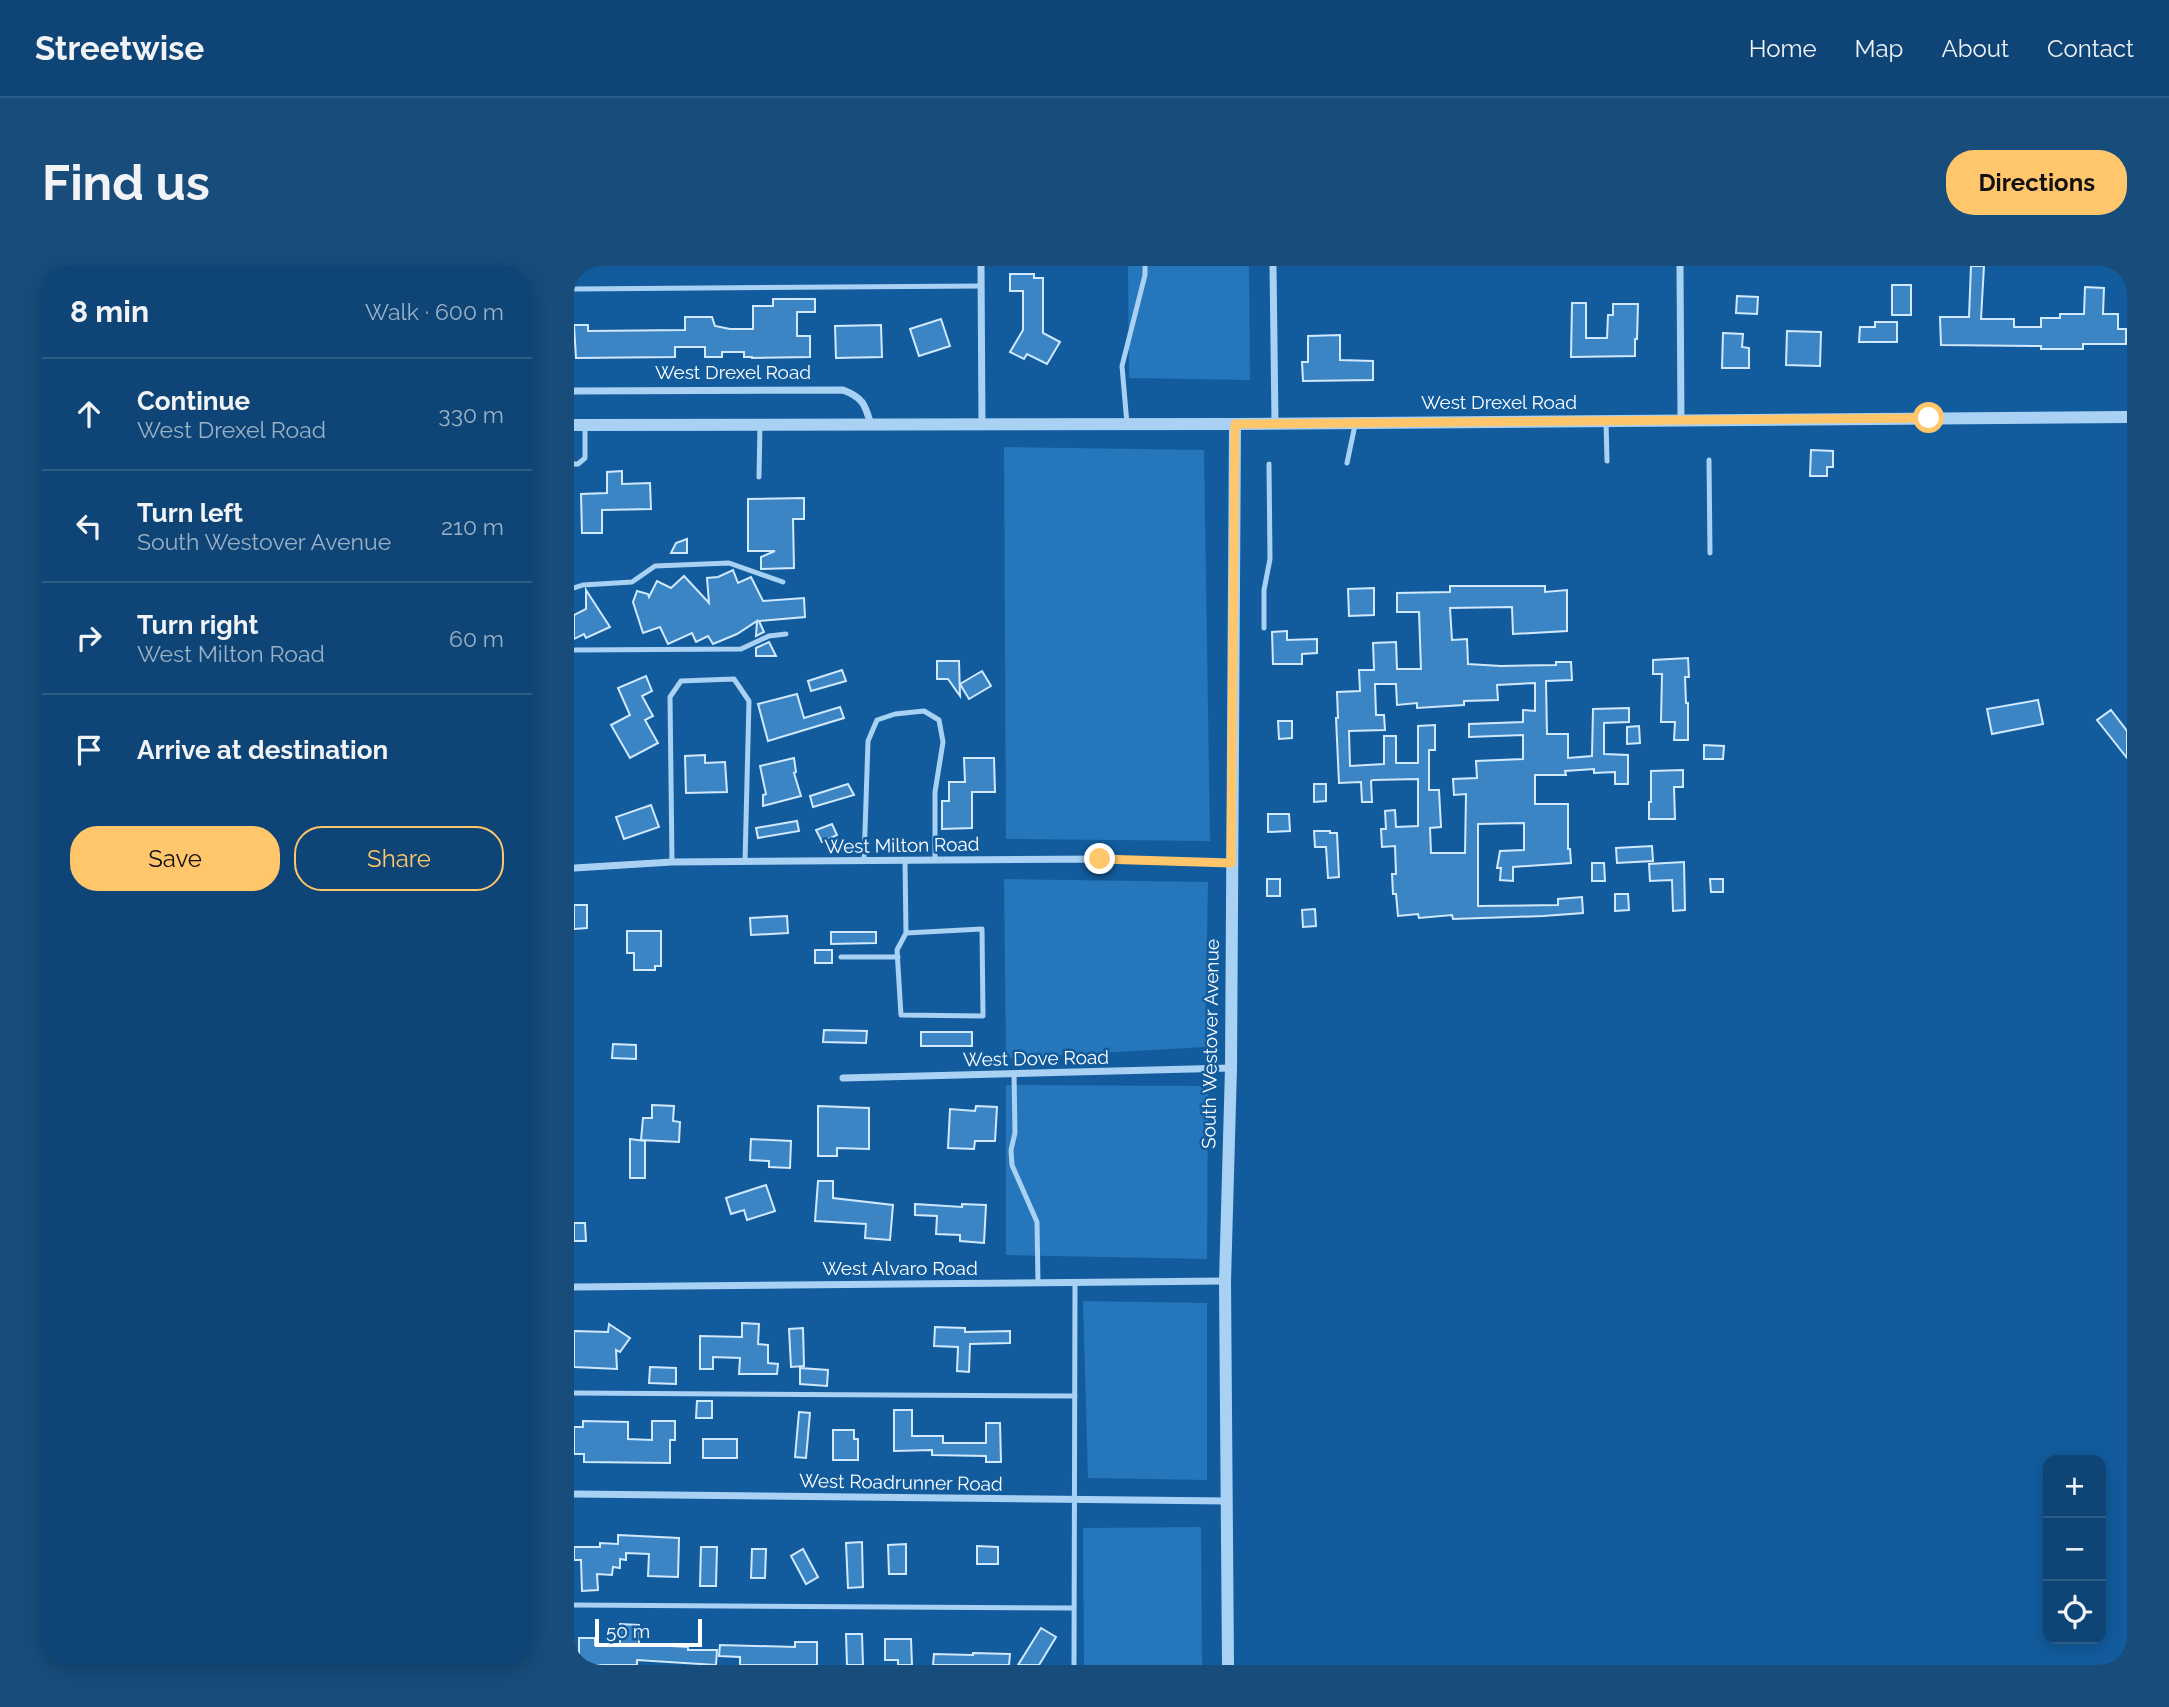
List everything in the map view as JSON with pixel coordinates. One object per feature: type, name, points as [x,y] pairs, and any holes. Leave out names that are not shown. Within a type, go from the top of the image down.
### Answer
[{"type":"street","points":[[981,266],[982,425]]},
{"type":"street","points":[[1273,266],[1275,423]]},
{"type":"street","points":[[1680,266],[1681,420]]},
{"type":"street","name":"West Drexel Road","points":[[574,391],[844,390],[858,395],[865,405],[872,425]]},
{"type":"street","name":"West Drexel Road","points":[[580,425],[1127,425],[2127,417]]},
{"type":"street","name":"South Westover Avenue","points":[[1228,1665],[1225,1281],[1231,1069],[1235,424]]},
{"type":"street","name":"West Milton Road","points":[[574,868],[672,862],[1100,859],[1231,863]]},
{"type":"street","name":"West Dove Road","points":[[843,1078],[1231,1069]]},
{"type":"street","name":"West Alvaro Road","points":[[574,1287],[1225,1281]]},
{"type":"street","name":"West Roadrunner Road","points":[[574,1494],[1228,1501]]},
{"type":"lane","points":[[1127,425],[1122,366],[1145,266]]},
{"type":"lane","points":[[574,289],[981,286]]},
{"type":"lane","points":[[1606,420],[1607,461]]},
{"type":"lane","points":[[1348,463],[1355,423]]},
{"type":"lane","points":[[574,464],[585,458],[580,425]]},
{"type":"lane","points":[[759,477],[760,425]]},
{"type":"lane","points":[[1709,460],[1710,553]]},
{"type":"lane","points":[[1264,628],[1264,590],[1270,559],[1269,464]]},
{"type":"lane","points":[[574,588],[632,582],[655,566],[729,563],[783,582]]},
{"type":"lane","points":[[574,650],[741,649],[769,636],[786,634]]},
{"type":"lane","points":[[672,862],[670,697],[681,681],[734,679],[749,701],[746,862]]},
{"type":"lane","points":[[864,861],[868,741],[877,720],[895,714],[924,711],[939,720],[943,742],[935,792],[935,860]]},
{"type":"lane","points":[[905,861],[906,933],[897,950],[901,1015],[983,1016],[982,929],[906,933]]},
{"type":"lane","points":[[841,957],[898,957]]},
{"type":"lane","points":[[1014,1074],[1016,1133],[1011,1150],[1012,1165],[1037,1222],[1038,1283]]},
{"type":"lane","points":[[1074,1665],[1075,1283]]},
{"type":"lane","points":[[574,1393],[1075,1396]]},
{"type":"lane","points":[[574,1605],[1074,1608]]},
{"type":"shaded area","points":[[1128,266],[1249,266],[1250,380],[1129,378]]},
{"type":"shaded area","points":[[1004,447],[1204,450],[1210,841],[1006,839]]},
{"type":"shaded area","points":[[1004,879],[1208,882],[1205,1047],[1006,1058]]},
{"type":"shaded area","points":[[1006,1085],[1208,1086],[1207,1259],[1006,1255]]},
{"type":"shaded area","points":[[1083,1301],[1207,1303],[1207,1480],[1088,1478]]},
{"type":"shaded area","points":[[1201,1527],[1202,1665],[1084,1665],[1083,1528]]},
{"type":"building","points":[[1971,266],[1984,266],[1981,319],[2014,319],[2014,327],[2041,327],[2041,318],[2060,318],[2060,314],[2084,314],[2085,287],[2104,288],[2103,314],[2118,314],[2118,329],[2126,329],[2126,344],[2083,344],[2083,349],[1941,345],[1940,317],[1969,317]]},
{"type":"building","points":[[1010,274],[1034,274],[1034,278],[1043,278],[1043,333],[1060,342],[1047,364],[1027,354],[1024,359],[1010,352],[1023,330],[1023,291],[1010,291]]},
{"type":"building","points":[[1892,285],[1911,285],[1911,315],[1892,315]]},
{"type":"building","points":[[1737,296],[1758,297],[1757,314],[1736,313]]},
{"type":"building","points":[[773,299],[815,299],[815,312],[797,312],[797,336],[810,336],[810,357],[752,358],[744,357],[744,352],[722,352],[722,357],[705,357],[705,347],[675,347],[675,357],[576,358],[574,325],[588,325],[588,331],[685,330],[685,317],[712,317],[715,326],[753,329],[753,306],[773,306]]},
{"type":"building","points":[[1572,303],[1586,303],[1586,338],[1607,338],[1608,315],[1613,315],[1613,304],[1638,304],[1635,356],[1571,357]]},
{"type":"building","points":[[941,319],[950,346],[919,356],[910,329]]},
{"type":"building","points":[[1875,322],[1897,322],[1897,342],[1859,342],[1860,327],[1875,327]]},
{"type":"building","points":[[881,325],[882,357],[836,358],[835,326]]},
{"type":"building","points":[[1787,331],[1821,332],[1820,366],[1786,365]]},
{"type":"building","points":[[1723,333],[1743,334],[1742,347],[1749,348],[1749,368],[1722,368]]},
{"type":"building","points":[[1340,335],[1340,360],[1373,361],[1373,380],[1303,381],[1302,362],[1308,362],[1308,336]]},
{"type":"building","points":[[1811,450],[1833,451],[1833,467],[1827,467],[1827,476],[1810,476]]},
{"type":"building","points":[[622,471],[622,484],[650,483],[651,509],[602,510],[602,533],[582,533],[581,494],[607,493],[607,472]]},
{"type":"building","points":[[804,498],[804,519],[793,519],[794,568],[761,569],[761,557],[775,551],[748,551],[748,499]]},
{"type":"building","points":[[687,539],[687,553],[671,553],[676,543]]},
{"type":"building","points":[[733,570],[738,583],[751,577],[763,601],[804,598],[805,617],[759,621],[764,632],[756,636],[757,621],[737,634],[713,644],[708,636],[696,642],[692,633],[668,644],[660,627],[643,633],[633,602],[637,591],[648,594],[649,597],[657,581],[671,588],[684,576],[709,603],[707,578],[718,577]]},
{"type":"building","points":[[1450,586],[1545,586],[1545,592],[1567,590],[1567,631],[1513,634],[1512,607],[1450,608],[1452,640],[1467,639],[1468,664],[1556,665],[1556,662],[1571,662],[1572,680],[1546,681],[1547,734],[1568,734],[1568,758],[1592,756],[1593,709],[1629,708],[1629,722],[1604,723],[1604,754],[1628,755],[1628,784],[1615,784],[1615,772],[1594,773],[1594,769],[1565,771],[1566,775],[1535,775],[1535,804],[1568,804],[1568,849],[1571,863],[1513,867],[1513,881],[1500,880],[1501,868],[1497,868],[1500,851],[1524,850],[1524,823],[1478,824],[1478,906],[1558,905],[1558,899],[1582,897],[1583,913],[1453,919],[1452,915],[1419,918],[1418,914],[1398,916],[1392,874],[1396,874],[1395,846],[1382,847],[1381,829],[1386,829],[1385,811],[1395,810],[1396,827],[1418,826],[1418,779],[1371,781],[1372,802],[1362,802],[1361,782],[1339,783],[1337,692],[1360,691],[1359,670],[1374,670],[1373,643],[1396,642],[1397,669],[1421,669],[1419,612],[1397,612],[1397,593],[1450,592]],"holes":[[[1535,683],[1535,711],[1523,710],[1523,722],[1469,724],[1469,737],[1523,735],[1523,759],[1476,761],[1477,778],[1453,779],[1454,795],[1466,794],[1465,853],[1431,853],[1430,828],[1441,827],[1439,790],[1429,790],[1429,750],[1435,750],[1435,725],[1418,726],[1418,763],[1396,763],[1396,736],[1384,736],[1384,764],[1350,766],[1349,731],[1385,730],[1384,715],[1376,715],[1375,684],[1396,684],[1397,705],[1417,703],[1417,708],[1464,705],[1464,701],[1498,700],[1497,685]]]},
{"type":"building","points":[[1374,588],[1374,615],[1349,616],[1348,589]]},
{"type":"building","points":[[586,590],[610,627],[586,638],[584,634],[574,639],[574,615],[586,609]]},
{"type":"building","points":[[1287,631],[1287,640],[1317,639],[1317,653],[1302,654],[1302,664],[1273,664],[1272,632]]},
{"type":"building","points":[[769,642],[776,656],[756,656],[756,648]]},
{"type":"building","points":[[1688,658],[1689,677],[1685,677],[1688,740],[1674,740],[1675,722],[1661,722],[1662,674],[1653,674],[1653,660]]},
{"type":"building","points":[[937,661],[959,661],[960,696],[948,679],[937,679]]},
{"type":"building","points":[[842,670],[846,681],[811,691],[808,681]]},
{"type":"building","points":[[982,671],[991,686],[969,699],[960,684]]},
{"type":"building","points":[[646,676],[652,691],[642,696],[653,716],[645,720],[658,743],[630,758],[611,725],[630,715],[618,688]]},
{"type":"building","points":[[797,694],[804,718],[840,707],[844,718],[768,741],[758,704]]},
{"type":"building","points":[[2038,700],[2043,724],[1992,734],[1987,709]]},
{"type":"building","points":[[2111,710],[2127,731],[2127,758],[2097,720]]},
{"type":"building","points":[[1278,721],[1292,721],[1292,738],[1279,739]]},
{"type":"building","points":[[1639,726],[1640,743],[1627,744],[1627,727]]},
{"type":"building","points":[[1704,745],[1724,746],[1723,759],[1704,759]]},
{"type":"building","points":[[705,755],[705,763],[725,762],[727,792],[686,793],[685,756]]},
{"type":"building","points":[[794,758],[794,773],[801,796],[763,806],[763,795],[766,794],[760,766]]},
{"type":"building","points":[[964,758],[994,758],[995,792],[972,792],[972,828],[942,829],[942,801],[949,801],[949,782],[965,782]]},
{"type":"building","points":[[1683,770],[1683,787],[1674,787],[1675,819],[1649,819],[1651,771]]},
{"type":"building","points":[[848,784],[854,795],[813,807],[810,796]]},
{"type":"building","points":[[1314,784],[1326,784],[1326,801],[1314,802]]},
{"type":"building","points":[[651,805],[659,827],[624,839],[616,817]]},
{"type":"building","points":[[1268,814],[1289,814],[1290,831],[1268,832]]},
{"type":"building","points":[[797,821],[799,831],[758,838],[756,828]]},
{"type":"building","points":[[832,824],[837,835],[822,842],[816,830]]},
{"type":"building","points":[[1314,831],[1337,833],[1339,877],[1328,878],[1326,847],[1315,847]]},
{"type":"building","points":[[1652,846],[1653,861],[1617,863],[1616,848]]},
{"type":"building","points":[[1684,862],[1685,910],[1673,911],[1672,880],[1650,881],[1649,864]]},
{"type":"building","points":[[1592,863],[1604,863],[1605,881],[1592,881]]},
{"type":"building","points":[[1267,879],[1280,879],[1280,896],[1267,896]]},
{"type":"building","points":[[1710,879],[1723,879],[1723,892],[1711,892]]},
{"type":"building","points":[[1615,894],[1628,894],[1629,910],[1615,911]]},
{"type":"building","points":[[574,905],[587,905],[587,928],[574,929]]},
{"type":"building","points":[[1315,909],[1316,926],[1303,927],[1302,910]]},
{"type":"building","points":[[787,916],[788,933],[751,935],[750,918]]},
{"type":"building","points":[[627,931],[661,931],[661,966],[655,966],[655,970],[634,970],[634,953],[627,953]]},
{"type":"building","points":[[831,932],[876,932],[876,943],[831,944]]},
{"type":"building","points":[[815,950],[832,950],[832,963],[815,963]]},
{"type":"building","points":[[824,1030],[867,1031],[866,1043],[823,1042]]},
{"type":"building","points":[[921,1032],[972,1032],[972,1046],[921,1046]]},
{"type":"building","points":[[613,1044],[636,1045],[636,1059],[612,1058]]},
{"type":"building","points":[[652,1105],[674,1106],[673,1121],[680,1122],[679,1142],[641,1140],[643,1118],[652,1118]]},
{"type":"building","points":[[818,1106],[869,1108],[869,1149],[837,1148],[837,1156],[818,1156]]},
{"type":"building","points":[[976,1106],[997,1107],[995,1141],[975,1141],[974,1149],[948,1148],[950,1109],[975,1111]]},
{"type":"building","points":[[630,1139],[645,1141],[645,1178],[630,1178]]},
{"type":"building","points":[[751,1139],[791,1141],[790,1168],[769,1167],[769,1161],[750,1160]]},
{"type":"building","points":[[818,1181],[833,1181],[833,1198],[893,1205],[890,1240],[865,1238],[866,1224],[815,1221]]},
{"type":"building","points":[[766,1185],[775,1211],[747,1220],[744,1210],[731,1214],[726,1198]]},
{"type":"building","points":[[915,1204],[962,1207],[962,1204],[986,1205],[984,1243],[960,1241],[960,1235],[936,1234],[937,1216],[915,1215]]},
{"type":"building","points":[[574,1223],[585,1223],[586,1241],[574,1241]]},
{"type":"building","points":[[742,1323],[759,1324],[758,1344],[768,1345],[768,1363],[778,1364],[777,1374],[739,1374],[740,1358],[713,1357],[713,1369],[700,1369],[700,1336],[742,1337]]},
{"type":"building","points":[[609,1324],[630,1338],[620,1352],[616,1350],[617,1369],[574,1367],[574,1331],[608,1332]]},
{"type":"building","points":[[935,1327],[965,1328],[965,1332],[1010,1331],[1010,1343],[970,1344],[969,1372],[957,1371],[958,1347],[934,1346]]},
{"type":"building","points":[[803,1328],[804,1366],[791,1367],[789,1329]]},
{"type":"building","points":[[650,1367],[676,1368],[676,1384],[649,1383]]},
{"type":"building","points":[[800,1368],[828,1370],[827,1386],[800,1384]]},
{"type":"building","points":[[697,1401],[712,1401],[712,1418],[696,1418]]},
{"type":"building","points":[[894,1410],[912,1410],[912,1436],[943,1436],[943,1443],[986,1443],[986,1423],[1000,1423],[1001,1462],[986,1462],[986,1456],[932,1455],[932,1450],[894,1451]]},
{"type":"building","points":[[799,1412],[810,1413],[806,1458],[795,1457]]},
{"type":"building","points":[[583,1421],[628,1422],[628,1439],[652,1440],[652,1421],[675,1421],[675,1440],[670,1440],[670,1463],[584,1462],[584,1454],[574,1454],[574,1427],[583,1427]]},
{"type":"building","points":[[833,1430],[854,1430],[854,1439],[858,1439],[858,1460],[833,1460]]},
{"type":"building","points":[[703,1439],[737,1439],[737,1458],[703,1458]]},
{"type":"building","points":[[618,1535],[679,1538],[678,1577],[648,1576],[649,1554],[626,1553],[626,1560],[620,1559],[620,1568],[613,1567],[612,1575],[597,1574],[598,1590],[582,1591],[581,1560],[574,1560],[574,1547],[600,1547],[600,1543],[618,1544]]},
{"type":"building","points":[[862,1542],[863,1587],[848,1588],[846,1543]]},
{"type":"building","points":[[906,1544],[906,1574],[889,1574],[888,1545]]},
{"type":"building","points":[[977,1546],[998,1547],[998,1564],[977,1564]]},
{"type":"building","points":[[701,1547],[717,1547],[716,1586],[700,1586]]},
{"type":"building","points":[[752,1549],[766,1549],[765,1578],[751,1578]]},
{"type":"building","points":[[803,1549],[818,1577],[806,1584],[791,1556]]},
{"type":"building","points":[[620,1624],[639,1625],[639,1644],[688,1647],[688,1650],[717,1650],[716,1665],[637,1660],[637,1665],[579,1665],[579,1638],[595,1638],[595,1645],[620,1645]]},
{"type":"building","points":[[1041,1628],[1056,1637],[1039,1665],[1018,1665]]},
{"type":"building","points":[[846,1634],[862,1634],[863,1665],[847,1665]]},
{"type":"building","points":[[885,1639],[911,1639],[912,1665],[898,1665],[898,1660],[885,1660]]},
{"type":"building","points":[[795,1642],[817,1642],[817,1665],[740,1665],[740,1657],[719,1656],[720,1645],[795,1647]]},
{"type":"building","points":[[934,1654],[1010,1654],[1009,1665],[933,1665]]},
{"type":"route","points":[[1100,859],[1231,863],[1235,424],[1929,418]]}]
